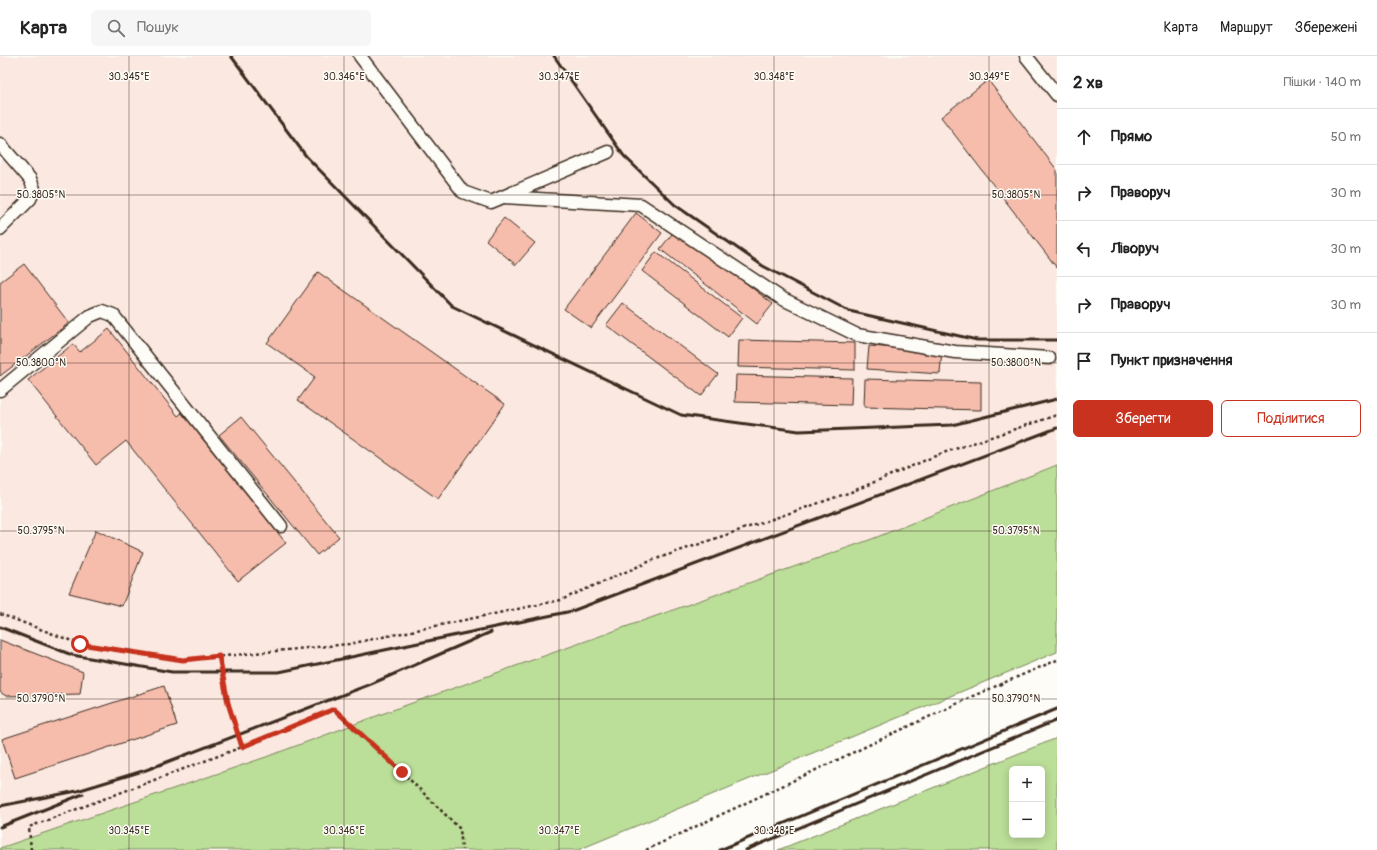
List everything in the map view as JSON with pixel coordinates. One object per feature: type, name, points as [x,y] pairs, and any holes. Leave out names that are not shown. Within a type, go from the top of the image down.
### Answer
[{"type":"lane","points":[[360,56],[463,192],[491,202],[608,152]]},
{"type":"lane","points":[[1026,56],[1057,95]]},
{"type":"lane","points":[[0,144],[30,178],[34,189],[30,199],[0,229]]},
{"type":"lane","points":[[503,197],[641,205],[781,298],[857,334],[956,352],[1049,358]]},
{"type":"lane","points":[[0,390],[90,316],[102,311],[113,315],[281,526]]},
{"type":"path","points":[[0,614],[80,644],[183,660],[349,644],[561,600],[653,560],[851,492],[940,454],[1057,414]]},
{"type":"path","points":[[219,656],[228,703],[242,747]]},
{"type":"path","points":[[646,850],[973,696],[1057,660]]},
{"type":"path","points":[[31,850],[29,827],[242,747],[334,709],[402,772],[460,829],[462,850]]},
{"type":"shaded area","points":[[0,56],[1057,56],[1057,465],[872,539],[398,708],[266,757],[0,848]]},
{"type":"green space","points":[[1057,465],[1057,652],[578,850],[0,850],[0,848],[266,757],[398,708],[872,539]]},
{"type":"green space","points":[[1057,738],[1057,850],[778,850]]},
{"type":"building","points":[[988,80],[1057,170],[1057,268],[941,117]]},
{"type":"building","points":[[636,213],[662,233],[591,328],[564,309]]},
{"type":"building","points":[[504,218],[535,243],[516,265],[486,240]]},
{"type":"building","points":[[676,229],[773,304],[757,324],[660,249]]},
{"type":"building","points":[[656,252],[742,318],[728,337],[642,271]]},
{"type":"building","points":[[24,264],[69,323],[0,376],[0,282]]},
{"type":"building","points":[[318,272],[505,404],[438,499],[298,400],[315,377],[267,343]]},
{"type":"building","points":[[623,303],[718,374],[701,396],[606,325]]},
{"type":"building","points":[[109,329],[178,416],[182,413],[286,543],[238,581],[126,441],[96,465],[28,380],[73,344],[80,352]]},
{"type":"building","points":[[739,340],[855,343],[855,370],[738,367]]},
{"type":"building","points":[[869,346],[942,351],[940,374],[867,369]]},
{"type":"building","points":[[736,375],[852,378],[851,405],[735,402]]},
{"type":"building","points":[[865,379],[981,382],[981,410],[864,407]]},
{"type":"building","points":[[241,417],[339,537],[317,555],[219,435]]},
{"type":"building","points":[[96,530],[143,552],[122,606],[69,593]]},
{"type":"building","points":[[0,640],[83,672],[80,694],[6,696],[0,692]]},
{"type":"building","points":[[164,686],[177,725],[15,778],[2,739]]},
{"type":"railway","points":[[231,56],[306,156],[452,306],[681,415],[799,431],[952,425],[1057,399]]},
{"type":"railway","points":[[554,56],[624,156],[675,205],[763,266],[849,311],[977,340],[1057,340]]},
{"type":"railway","points":[[0,627],[72,655],[172,672],[279,672],[572,611],[1057,428]]},
{"type":"railway","points":[[0,806],[77,791],[146,770],[371,684],[491,632]]},
{"type":"railway","points":[[720,850],[1057,709]]},
{"type":"railway","points":[[746,850],[1057,720]]},
{"type":"railway","points":[[0,827],[83,794]]},
{"type":"route","points":[[80,644],[183,660],[219,656],[228,703],[242,747],[334,709],[402,772]]}]
